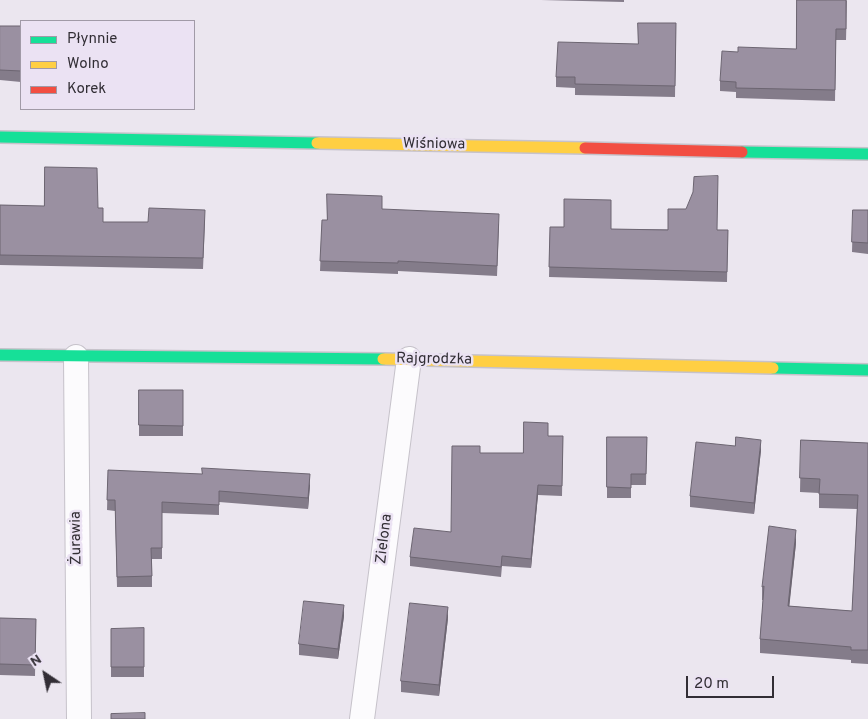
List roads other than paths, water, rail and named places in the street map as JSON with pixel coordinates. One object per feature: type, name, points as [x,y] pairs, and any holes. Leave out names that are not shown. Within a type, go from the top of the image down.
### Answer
[{"type":"street","name":"Wiśniowa","points":[[0,137],[868,154]]},
{"type":"street","name":"Rajgrodzka","points":[[0,355],[409,359],[868,370]]},
{"type":"street","name":"Żurawia","points":[[76,357],[79,719]]},
{"type":"street","name":"Zielona","points":[[362,719],[409,359]]}]
